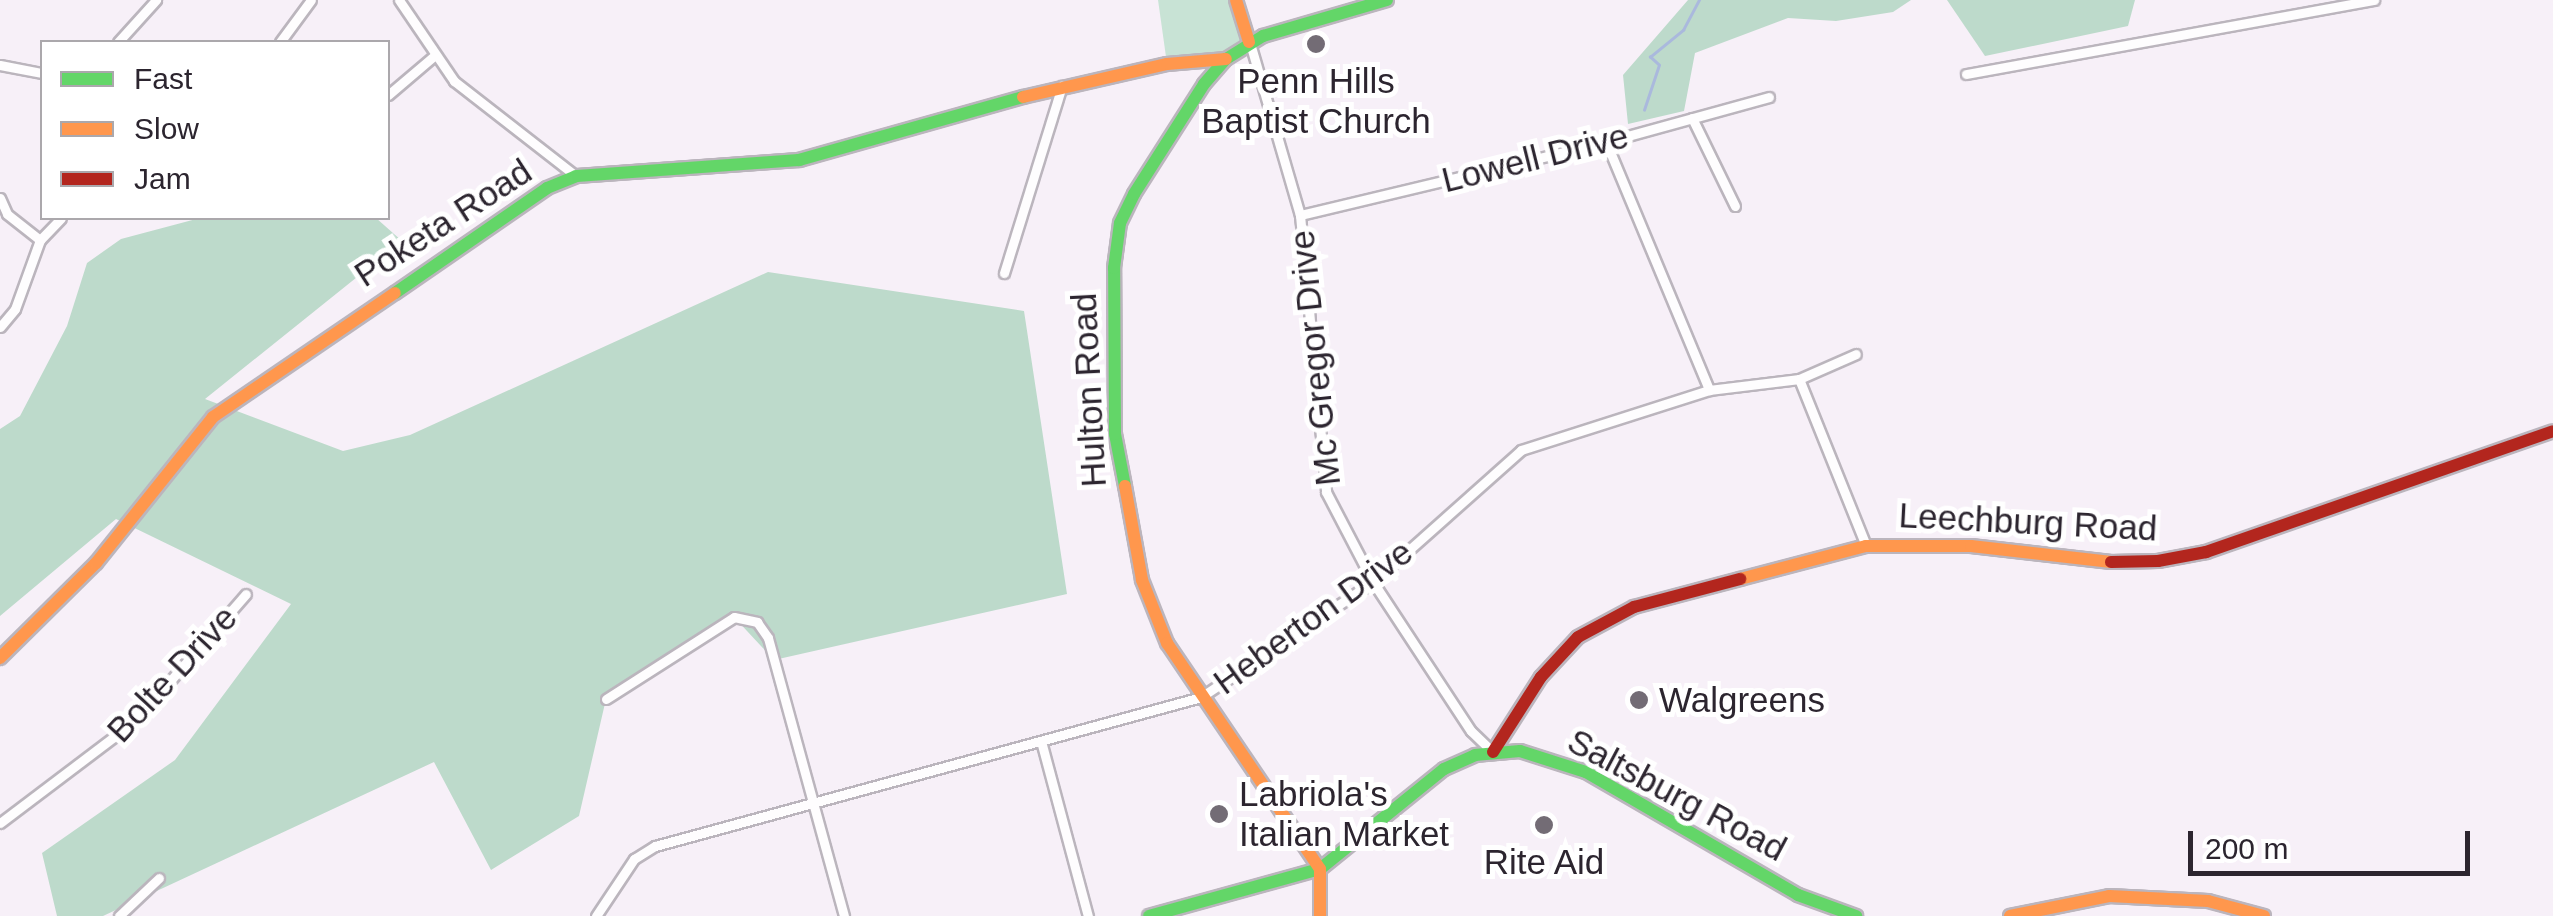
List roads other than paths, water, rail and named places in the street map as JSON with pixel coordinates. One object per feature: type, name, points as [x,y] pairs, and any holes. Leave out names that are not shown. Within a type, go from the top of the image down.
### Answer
[{"type":"street","points":[[120,40],[156,0]]},
{"type":"street","points":[[281,40],[311,0]]},
{"type":"street","points":[[399,0],[434,56],[486,110],[576,176]]},
{"type":"street","points":[[1236,0],[1249,42]]},
{"type":"street","name":"Hulton Road","points":[[1320,870],[1167,642],[1135,555],[1115,434],[1114,268],[1120,223],[1134,194],[1204,84],[1226,59],[1249,42],[1387,0]]},
{"type":"street","points":[[1966,74],[2374,0]]},
{"type":"street","name":"Mc Gregor Drive","points":[[1249,42],[1300,215],[1326,492],[1373,582],[1471,730],[1493,752]]},
{"type":"street","points":[[390,93],[434,56]]},
{"type":"street","name":"Poketa Road","points":[[0,658],[96,563],[213,418],[547,188],[576,176],[799,160],[1062,86],[1167,64],[1226,59]]},
{"type":"street","points":[[0,65],[40,72]]},
{"type":"street","points":[[1004,273],[1062,86]]},
{"type":"street","name":"Lowell Drive","points":[[1300,215],[1606,142],[1769,97]]},
{"type":"street","points":[[1692,118],[1736,206]]},
{"type":"street","points":[[1606,142],[1709,390]]},
{"type":"street","points":[[0,198],[7,214],[40,240]]},
{"type":"street","points":[[0,327],[15,308],[40,240],[59,220]]},
{"type":"street","name":"Heberton Drive","points":[[596,916],[634,859],[655,846],[1201,697],[1373,582],[1521,450],[1709,390],[1799,380],[1856,354]]},
{"type":"street","points":[[1799,380],[1866,546]]},
{"type":"street","name":"Leechburg Road","points":[[1493,752],[1541,677],[1578,637],[1634,607],[1866,546],[1971,546],[2114,562],[2158,561],[2206,552],[2553,430]]},
{"type":"street","name":"Bolte Drive","points":[[0,822],[136,720],[246,594]]},
{"type":"street","points":[[606,699],[712,629],[734,617],[747,617],[768,638],[844,916]]},
{"type":"street","points":[[1041,741],[1088,916]]},
{"type":"street","name":"Saltsburg Road","points":[[1149,916],[1320,870],[1425,781],[1461,760],[1493,752],[1520,751],[1566,763],[1798,895],[1856,916]]},
{"type":"street","points":[[1320,870],[1320,916]]},
{"type":"street","points":[[120,916],[159,878]]},
{"type":"street","points":[[2010,916],[2109,896],[2208,901],[2264,916]]},
{"type":"waterway","points":[[1644,110],[1659,65],[1650,57],[1683,30],[1699,0]]},
{"type":"place","name":"Penn Hills Baptist Church","points":[[1316,44]]},
{"type":"place","name":"Walgreens","points":[[1639,700]]},
{"type":"place","name":"Labriola's Italian Market","points":[[1219,814]]},
{"type":"place","name":"Rite Aid","points":[[1544,825]]}]
